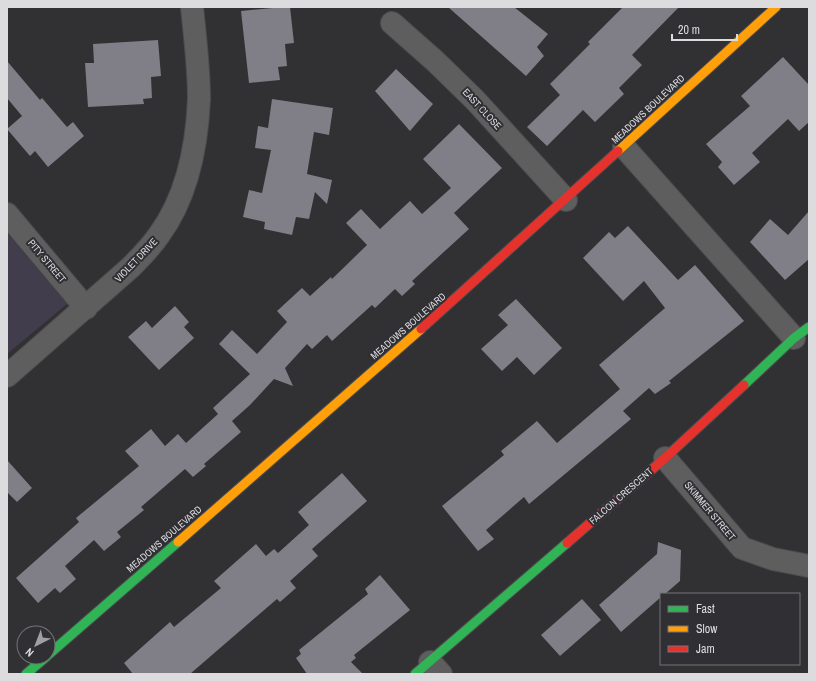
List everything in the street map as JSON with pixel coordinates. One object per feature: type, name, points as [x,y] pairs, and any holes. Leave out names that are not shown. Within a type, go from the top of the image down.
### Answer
[{"type":"street","name":"VIOLET DRIVE","points":[[7,376],[131,267],[148,250],[170,219],[185,182],[195,139],[199,98],[192,7]]},
{"type":"street","name":"MEADOWS BOULEVARD","points":[[56,648],[454,300],[566,200],[776,7]]},
{"type":"street","name":"EAST CLOSE","points":[[392,23],[435,61],[475,100],[566,200]]},
{"type":"street","points":[[624,147],[801,332]]},
{"type":"street","name":"PITY STREET","points":[[7,214],[86,308]]},
{"type":"street","name":"FALCON CRESCENT","points":[[429,670],[665,458],[801,332]]},
{"type":"street","name":"SKIMMER STREET","points":[[665,458],[742,548],[773,559],[809,566]]},
{"type":"street","points":[[26,674],[37,665]]},
{"type":"shaded area","points":[[7,233],[67,304],[7,354]]},
{"type":"building","points":[[290,7],[294,43],[285,44],[287,66],[278,67],[280,80],[249,83],[241,11]]},
{"type":"building","points":[[448,7],[514,7],[548,34],[537,47],[544,56],[526,76]]},
{"type":"building","points":[[623,7],[679,7],[632,55],[642,65],[619,88],[624,94],[595,122],[583,110],[547,146],[527,127],[560,95],[550,84],[590,44],[588,42]]},
{"type":"building","points":[[158,40],[161,76],[151,77],[152,98],[143,99],[144,104],[88,107],[85,63],[94,63],[93,44]]},
{"type":"building","points":[[783,57],[809,85],[809,122],[799,131],[788,119],[752,153],[760,162],[734,185],[718,167],[722,162],[706,144],[750,106],[741,96]]},
{"type":"building","points":[[7,61],[40,100],[42,98],[67,127],[73,122],[84,136],[48,167],[35,151],[30,156],[7,129],[22,116],[7,98]]},
{"type":"building","points":[[396,69],[433,104],[410,131],[375,91]]},
{"type":"building","points":[[272,99],[333,108],[329,135],[314,132],[307,174],[332,180],[327,204],[315,192],[309,219],[296,217],[292,235],[264,229],[265,222],[243,217],[249,190],[262,193],[271,150],[255,148],[258,126],[268,128]]},
{"type":"building","points":[[459,124],[502,168],[454,213],[469,229],[412,281],[415,284],[402,296],[395,289],[375,308],[372,305],[332,341],[327,335],[312,349],[307,344],[285,368],[293,386],[274,379],[250,405],[232,421],[241,432],[204,464],[206,466],[193,477],[185,469],[141,507],[144,510],[117,532],[121,537],[104,551],[94,540],[65,566],[76,579],[60,593],[55,588],[38,603],[16,578],[79,522],[76,518],[139,466],[125,451],[151,429],[165,446],[178,434],[186,443],[218,414],[213,408],[250,374],[219,344],[232,330],[257,354],[287,322],[277,311],[302,288],[310,296],[331,277],[332,279],[367,245],[346,223],[361,209],[380,229],[410,201],[422,214],[451,188],[423,159]]},
{"type":"building","points":[[809,211],[809,259],[785,280],[750,242],[770,219],[788,235]]},
{"type":"building","points":[[628,226],[678,280],[695,265],[744,321],[669,381],[671,383],[655,394],[649,388],[623,411],[631,419],[529,504],[524,497],[486,530],[494,539],[478,551],[442,506],[504,455],[501,451],[537,421],[557,443],[620,389],[599,365],[665,308],[644,281],[623,301],[583,258],[609,232],[615,238]]},
{"type":"building","points":[[516,299],[562,348],[534,375],[517,357],[502,371],[481,349],[508,325],[498,315]]},
{"type":"building","points":[[175,306],[189,322],[184,327],[194,338],[159,370],[128,337],[146,321],[152,328]]},
{"type":"building","points":[[7,460],[32,488],[17,502],[7,492]]},
{"type":"building","points":[[342,473],[367,501],[312,549],[318,556],[290,581],[296,588],[280,602],[277,599],[190,674],[133,674],[124,663],[170,622],[174,627],[221,588],[214,581],[256,544],[266,556],[274,549],[278,553],[309,525],[298,512]]},
{"type":"building","points":[[658,542],[681,550],[680,581],[666,593],[660,593],[660,598],[621,632],[599,605],[657,554]]},
{"type":"building","points":[[380,575],[410,610],[354,655],[356,658],[351,662],[363,674],[307,674],[296,658],[301,654],[299,650],[368,594],[365,589]]},
{"type":"building","points":[[582,599],[601,620],[560,656],[541,635]]},
{"type":"traffic: fast","points":[[744,385],[794,338],[809,327]]},
{"type":"traffic: fast","points":[[56,648],[178,542]]},
{"type":"traffic: fast","points":[[415,674],[567,543]]},
{"type":"traffic: fast","points":[[26,674],[37,665]]},
{"type":"traffic: slow","points":[[618,151],[776,7]]},
{"type":"traffic: slow","points":[[178,542],[421,329]]},
{"type":"traffic: jam","points":[[421,329],[618,151]]},
{"type":"traffic: jam","points":[[567,543],[665,458],[744,385]]}]
